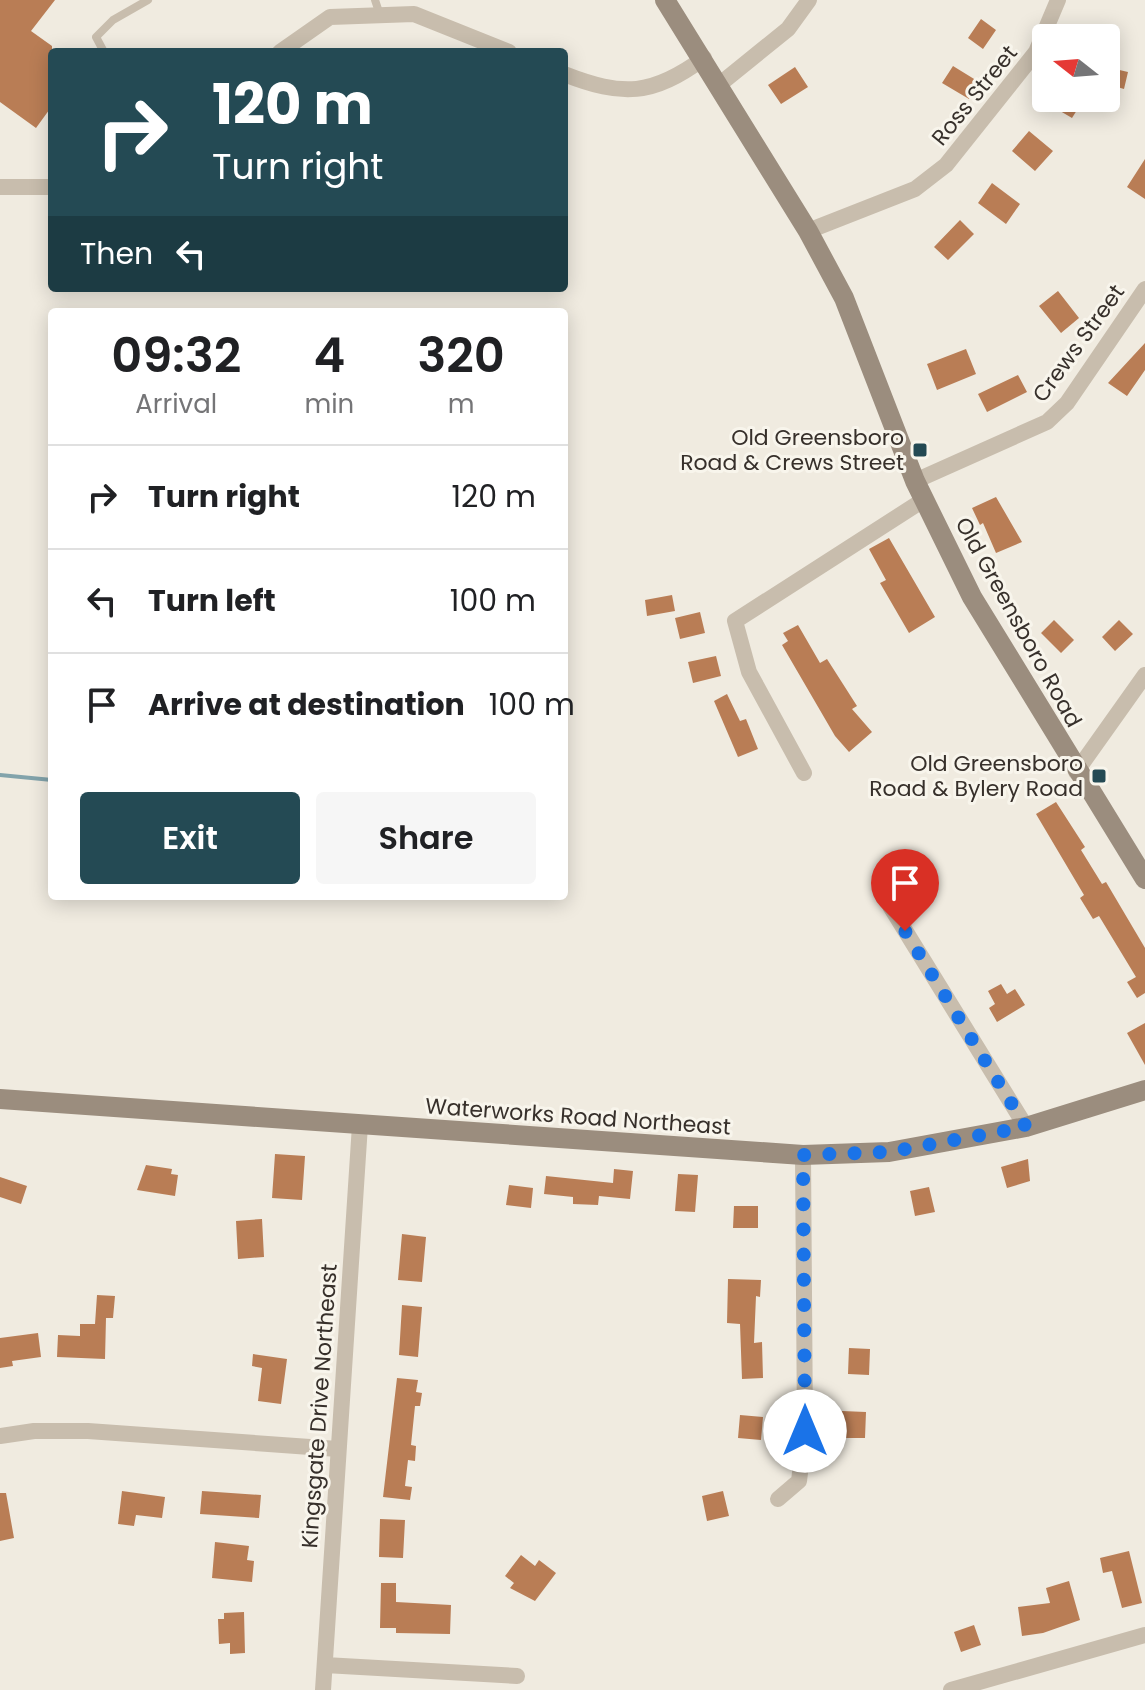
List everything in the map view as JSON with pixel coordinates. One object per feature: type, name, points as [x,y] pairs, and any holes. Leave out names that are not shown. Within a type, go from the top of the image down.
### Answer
[{"type":"street","name":"Old Greensboro Road","points":[[665,0],[720,84],[808,231],[844,298],[920,490],[972,597],[1076,772],[1138,854],[1145,879]]},
{"type":"street","points":[[720,84],[788,29],[809,0]]},
{"type":"street","name":"Ross Street","points":[[808,231],[915,189],[946,165],[1036,52],[1058,0]]},
{"type":"street","points":[[286,48],[330,17],[378,8],[414,14],[499,48]]},
{"type":"street","points":[[568,75],[620,92],[651,86],[684,72],[704,58]]},
{"type":"street","points":[[0,187],[48,187]]},
{"type":"street","name":"Crews Street","points":[[804,773],[749,672],[735,621],[920,490],[1047,422],[1067,403],[1145,289]]},
{"type":"street","points":[[1076,772],[1145,675]]},
{"type":"street","points":[[890,906],[1026,1127]]},
{"type":"street","name":"Waterworks Road Northeast","points":[[0,1099],[803,1155],[889,1152],[1026,1127],[1145,1090]]},
{"type":"street","name":"Kingsgate Drive Northeast","points":[[323,1690],[360,1125]]},
{"type":"street","points":[[778,1499],[799,1481],[805,1431],[803,1155]]},
{"type":"street","points":[[0,1436],[34,1431],[88,1431],[338,1449]]},
{"type":"street","points":[[951,1690],[1145,1635]]},
{"type":"street","points":[[325,1665],[517,1676]]},
{"type":"lane","points":[[102,48],[96,37],[113,20],[148,0]]},
{"type":"building","points":[[0,0],[55,0],[31,31],[52,46],[48,48],[48,112],[36,128],[0,102]]},
{"type":"building","points":[[981,19],[996,30],[983,49],[968,38]]},
{"type":"building","points":[[953,66],[979,82],[969,99],[942,83]]},
{"type":"building","points":[[795,67],[808,87],[781,104],[768,85]]},
{"type":"building","points":[[1120,70],[1128,72],[1124,89],[1120,88]]},
{"type":"building","points":[[1062,112],[1076,112],[1072,118]]},
{"type":"building","points":[[1029,131],[1053,151],[1035,171],[1012,151]]},
{"type":"building","points":[[1145,159],[1145,199],[1127,187]]},
{"type":"building","points":[[992,183],[1020,204],[1006,224],[978,203]]},
{"type":"building","points":[[960,220],[974,234],[948,260],[934,247]]},
{"type":"building","points":[[1058,291],[1079,318],[1061,333],[1039,306]]},
{"type":"building","points":[[1145,343],[1145,370],[1127,396],[1108,383]]},
{"type":"building","points":[[966,349],[976,374],[937,390],[927,364]]},
{"type":"building","points":[[1018,375],[1027,392],[987,412],[978,394]]},
{"type":"building","points":[[996,497],[1022,542],[996,553],[983,523],[980,525],[972,508]]},
{"type":"building","points":[[889,538],[935,617],[909,633],[880,583],[886,580],[869,549]]},
{"type":"building","points":[[672,595],[675,611],[647,616],[645,600]]},
{"type":"building","points":[[700,612],[705,633],[680,639],[675,618]]},
{"type":"building","points":[[1054,620],[1074,640],[1061,653],[1041,633]]},
{"type":"building","points":[[1119,620],[1133,634],[1115,651],[1102,637]]},
{"type":"building","points":[[798,625],[820,663],[827,659],[857,706],[852,709],[872,732],[849,752],[835,736],[782,645],[788,641],[783,633]]},
{"type":"building","points":[[716,656],[721,676],[693,683],[688,662]]},
{"type":"building","points":[[727,694],[740,721],[746,719],[758,749],[738,757],[714,701]]},
{"type":"building","points":[[1056,802],[1085,847],[1081,850],[1102,884],[1106,882],[1145,948],[1145,993],[1137,998],[1127,982],[1136,977],[1099,916],[1093,919],[1080,898],[1084,895],[1036,814]]},
{"type":"building","points":[[1001,984],[1007,994],[1015,989],[1025,1005],[997,1022],[989,1008],[995,1004],[988,991]]},
{"type":"building","points":[[1145,1023],[1145,1065],[1127,1033]]},
{"type":"building","points":[[275,1154],[305,1156],[302,1200],[272,1198]]},
{"type":"building","points":[[1028,1159],[1030,1181],[1007,1188],[1001,1167]]},
{"type":"building","points":[[146,1165],[172,1169],[171,1174],[178,1175],[175,1196],[137,1190]]},
{"type":"building","points":[[614,1169],[633,1171],[630,1199],[599,1196],[598,1205],[573,1204],[573,1197],[544,1194],[546,1176],[613,1183]]},
{"type":"building","points":[[678,1174],[698,1175],[695,1212],[675,1211]]},
{"type":"building","points":[[0,1177],[27,1186],[21,1204],[0,1197]]},
{"type":"building","points":[[509,1185],[533,1188],[531,1208],[506,1205]]},
{"type":"building","points":[[929,1187],[935,1212],[915,1216],[910,1191]]},
{"type":"building","points":[[734,1206],[758,1206],[758,1228],[733,1228]]},
{"type":"building","points":[[262,1219],[264,1257],[238,1259],[236,1221]]},
{"type":"building","points":[[402,1234],[426,1237],[422,1282],[398,1280]]},
{"type":"building","points":[[728,1279],[761,1280],[760,1297],[756,1296],[754,1343],[762,1342],[763,1378],[742,1379],[740,1324],[727,1323]]},
{"type":"building","points":[[97,1295],[115,1296],[113,1318],[106,1318],[105,1359],[57,1357],[58,1335],[80,1336],[80,1324],[95,1324]]},
{"type":"building","points":[[402,1305],[422,1307],[418,1357],[399,1355]]},
{"type":"building","points":[[38,1333],[41,1357],[12,1361],[13,1366],[0,1368],[0,1338]]},
{"type":"building","points":[[849,1348],[870,1349],[869,1375],[848,1374]]},
{"type":"building","points":[[253,1354],[287,1359],[281,1404],[258,1401],[262,1368],[252,1366]]},
{"type":"building","points":[[397,1378],[418,1380],[416,1392],[422,1393],[420,1406],[415,1406],[411,1445],[416,1446],[415,1461],[408,1460],[405,1486],[412,1487],[410,1500],[383,1497]]},
{"type":"building","points":[[842,1411],[866,1412],[865,1438],[845,1438]]},
{"type":"building","points":[[740,1415],[763,1417],[761,1440],[738,1438]]},
{"type":"building","points":[[122,1491],[165,1497],[162,1518],[136,1515],[134,1526],[118,1524]]},
{"type":"building","points":[[202,1491],[261,1495],[259,1518],[200,1514]]},
{"type":"building","points":[[723,1491],[729,1516],[707,1521],[702,1496]]},
{"type":"building","points":[[0,1493],[6,1493],[14,1538],[0,1541]]},
{"type":"building","points":[[380,1519],[405,1520],[403,1558],[379,1557]]},
{"type":"building","points":[[215,1542],[249,1546],[247,1560],[254,1561],[252,1582],[212,1578]]},
{"type":"building","points":[[1129,1551],[1142,1603],[1122,1608],[1112,1571],[1103,1573],[1100,1558]]},
{"type":"building","points":[[521,1555],[535,1566],[539,1560],[556,1573],[535,1601],[510,1588],[514,1583],[505,1576]]},
{"type":"building","points":[[1069,1581],[1080,1620],[1043,1633],[1022,1636],[1018,1607],[1050,1603],[1046,1588]]},
{"type":"building","points":[[381,1583],[396,1583],[396,1602],[451,1605],[450,1634],[396,1633],[396,1628],[380,1628]]},
{"type":"building","points":[[244,1612],[245,1653],[230,1654],[230,1643],[219,1644],[218,1619],[224,1619],[224,1613]]},
{"type":"building","points":[[974,1625],[981,1645],[961,1652],[954,1632]]},
{"type":"waterway","points":[[0,775],[48,780]]},
{"type":"place","name":"Old Greensboro Road & Crews Street","points":[[920,450]]},
{"type":"place","name":"Old Greensboro Road & Bylery Road","points":[[1099,776]]},
{"type":"route","points":[[805,1431],[803,1155],[889,1152],[1026,1127],[905,931]]}]
